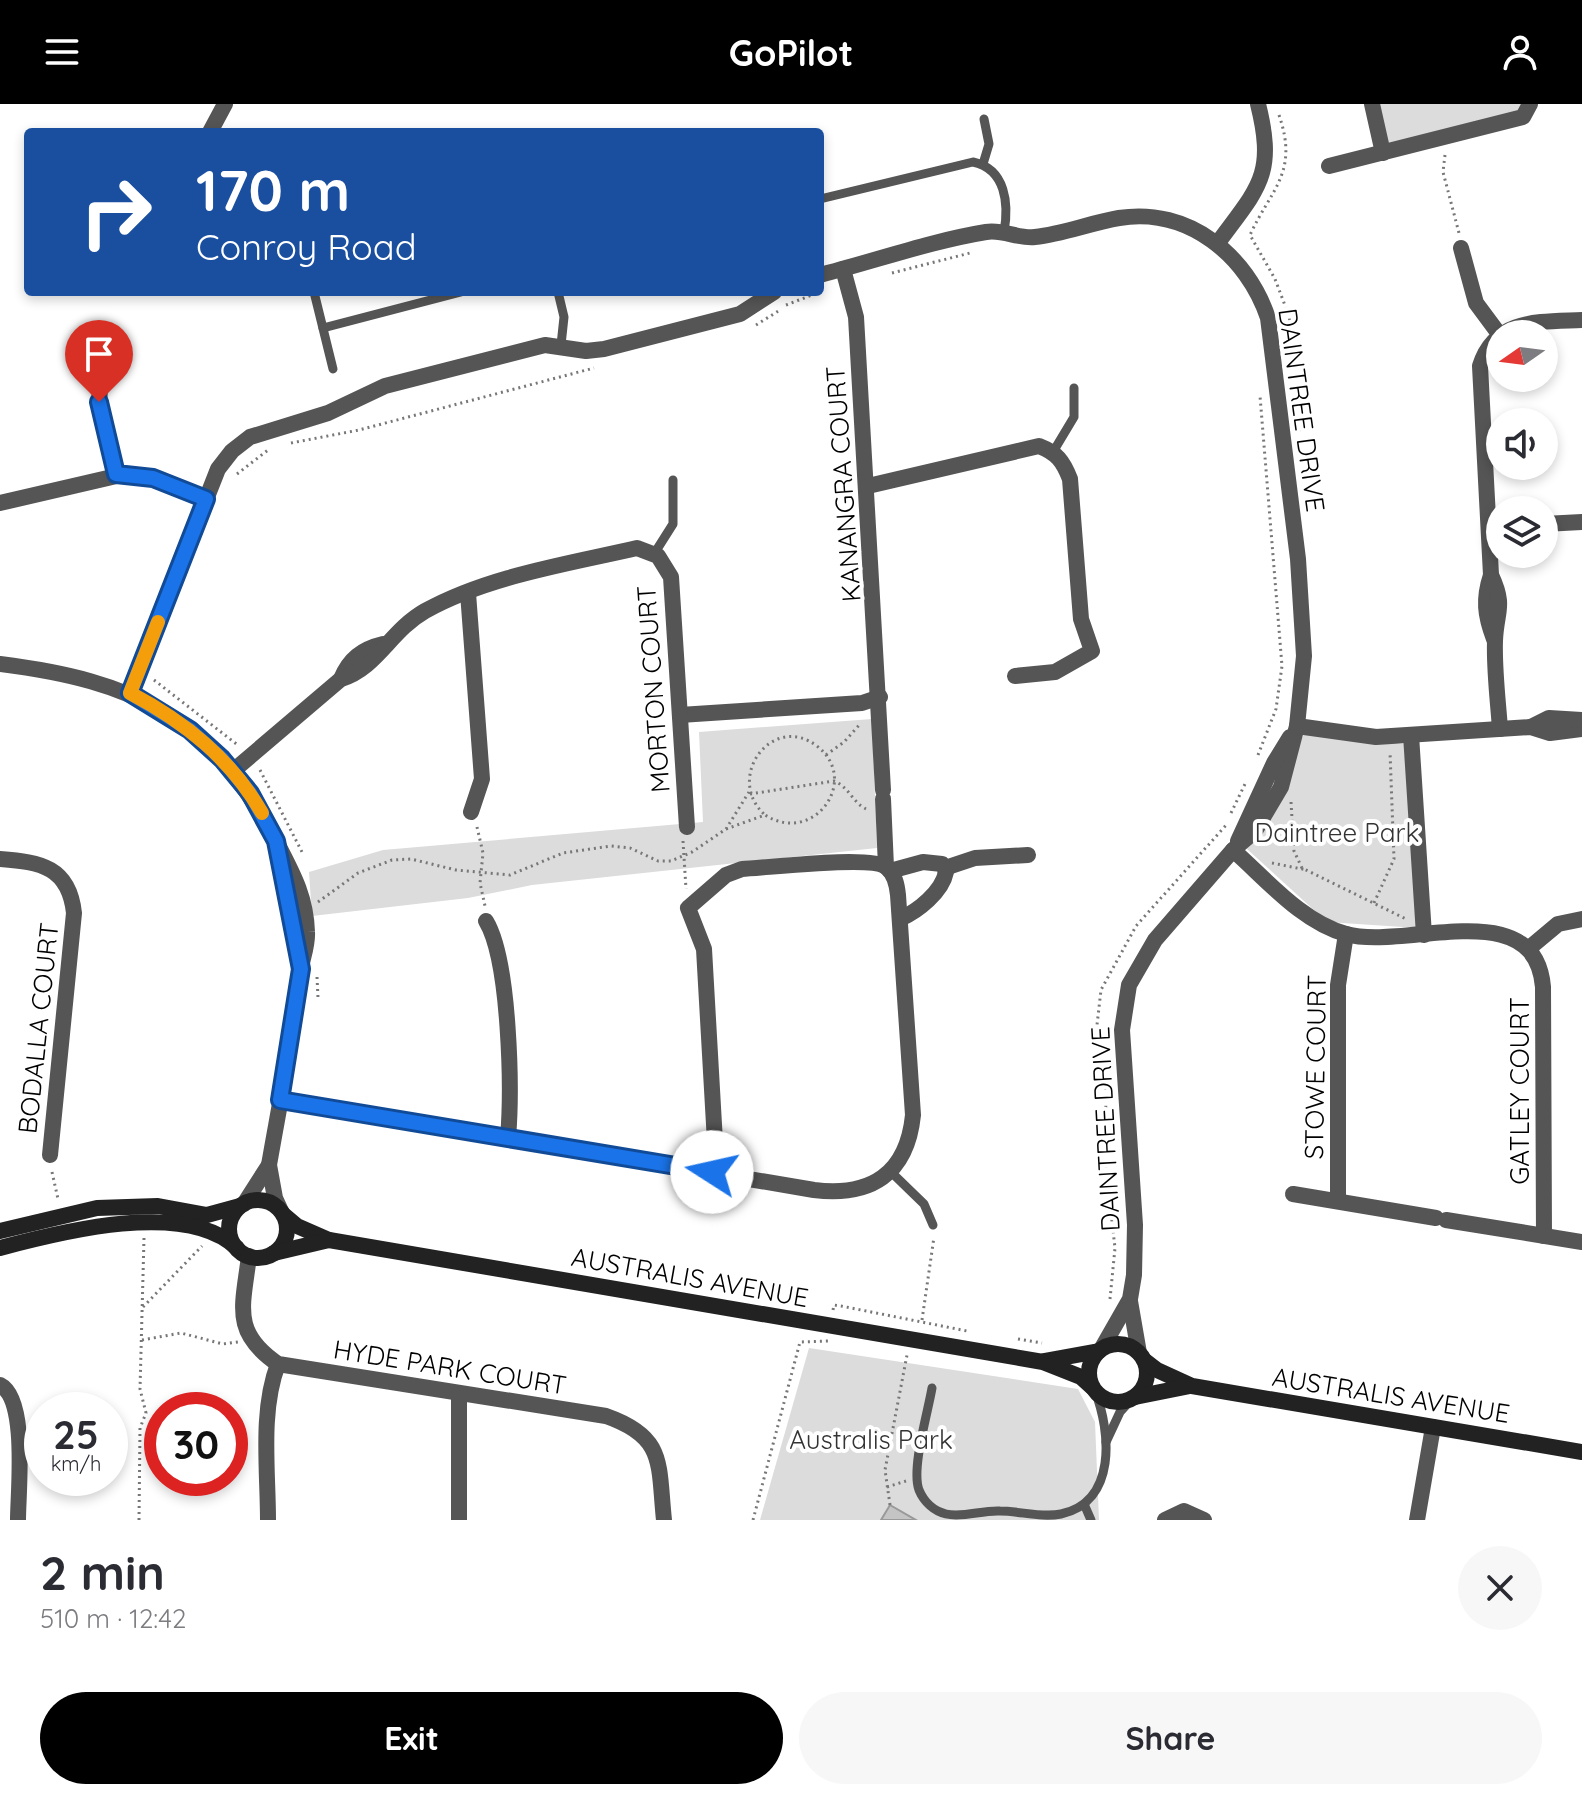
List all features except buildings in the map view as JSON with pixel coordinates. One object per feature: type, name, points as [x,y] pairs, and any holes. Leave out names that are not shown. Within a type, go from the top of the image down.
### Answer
[{"type":"street","points":[[212,128],[225,104]]},
{"type":"street","points":[[1217,244],[1263,177],[1268,149],[1258,104]]},
{"type":"street","points":[[1372,104],[1383,153]]},
{"type":"street","points":[[1329,166],[1523,117],[1530,104]]},
{"type":"street","name":"DAINTREE DRIVE","points":[[824,275],[846,277],[982,233],[1004,232],[1031,238],[1121,218],[1146,217],[1187,226],[1217,244],[1251,279],[1271,332],[1300,581],[1303,678],[1297,726],[1281,787],[1255,831],[1233,850],[1143,954],[1125,999],[1122,1030],[1135,1244],[1130,1299],[1142,1356]]},
{"type":"street","points":[[1461,248],[1476,303],[1489,320]]},
{"type":"street","name":"KANANGRA COURT","points":[[846,277],[856,317],[880,697],[883,800],[888,869],[897,885],[913,1115],[905,1151],[890,1171]]},
{"type":"street","points":[[130,693],[206,499],[225,459],[240,444],[260,433],[328,413],[395,383],[537,347],[561,345],[593,351],[740,314],[768,296]]},
{"type":"street","points":[[1558,321],[1582,320]]},
{"type":"street","points":[[1486,351],[1479,378],[1491,496]]},
{"type":"street","points":[[102,366],[99,402],[116,474]]},
{"type":"street","points":[[868,486],[1021,448],[1039,446],[1053,452],[1063,462],[1070,479],[1081,619],[1092,651],[1055,672],[1015,676]]},
{"type":"street","points":[[0,503],[116,474],[153,478],[206,499]]},
{"type":"street","points":[[1558,523],[1582,522]]},
{"type":"street","name":"MORTON COURT","points":[[233,771],[341,679],[356,675],[376,657],[383,644],[425,611],[468,593],[637,548],[654,554],[671,577],[687,827]]},
{"type":"street","points":[[1491,568],[1491,575],[1499,592],[1500,618],[1494,639],[1500,729]]},
{"type":"street","points":[[468,593],[482,779],[471,812]]},
{"type":"street","points":[[0,664],[83,677],[130,693],[190,730],[233,771],[259,808],[297,877],[308,935],[309,969],[269,1165],[286,1236],[274,1253],[262,1257],[243,1252],[222,1235],[207,1231],[164,1224],[115,1223],[70,1230],[0,1248]]},
{"type":"street","points":[[680,715],[862,703],[880,697]]},
{"type":"street","points":[[1531,727],[1549,718],[1582,720]]},
{"type":"street","points":[[1297,726],[1363,737],[1531,727],[1550,733],[1582,729]]},
{"type":"street","points":[[1411,735],[1424,935]]},
{"type":"street","points":[[1233,850],[1309,916],[1346,934],[1369,938],[1499,933],[1528,949],[1558,924],[1582,919]]},
{"type":"street","points":[[945,868],[975,858],[1028,855]]},
{"type":"street","name":"BODALLA COURT","points":[[0,859],[48,867],[68,887],[72,899],[74,913],[50,1155]]},
{"type":"street","points":[[712,1172],[715,1142],[704,949],[688,908],[726,875],[742,869],[863,862],[888,869],[938,862],[945,868]]},
{"type":"street","points":[[900,919],[917,911],[942,883],[945,868]]},
{"type":"street","points":[[486,921],[501,962],[510,1104],[508,1138]]},
{"type":"street","name":"STOWE COURT","points":[[1338,1201],[1338,985],[1346,934]]},
{"type":"street","name":"GATLEY COURT","points":[[1528,949],[1540,970],[1543,987],[1544,1236]]},
{"type":"street","points":[[280,1100],[844,1192],[869,1185],[890,1171]]},
{"type":"street","points":[[268,1520],[268,1414],[271,1383],[278,1364],[255,1349],[248,1337],[242,1315],[243,1252],[230,1226],[269,1165]]},
{"type":"street","name":"STOWE COURT","points":[[1293,1194],[1544,1236]]},
{"type":"street","points":[[0,1231],[75,1211],[106,1207],[158,1206],[207,1215],[264,1201],[282,1213]]},
{"type":"street","name":"AUSTRALIS AVENUE","points":[[282,1213],[297,1226],[329,1240],[1043,1362],[1081,1377],[1093,1389]]},
{"type":"street","points":[[1544,1236],[1582,1242]]},
{"type":"street","name":"AUSTRALIS AVENUE","points":[[274,1253],[329,1240]]},
{"type":"street","name":"DAINTREE DRIVE","points":[[1100,1350],[1130,1299]]},
{"type":"street","points":[[1119,1344],[1142,1356],[1146,1382],[1133,1398],[1108,1401],[1093,1389],[1089,1370],[1100,1350],[1119,1344]]},
{"type":"street","name":"AUSTRALIS AVENUE","points":[[1043,1362],[1100,1350]]},
{"type":"street","name":"AUSTRALIS AVENUE","points":[[1142,1356],[1157,1370],[1192,1386],[1582,1452]]},
{"type":"street","name":"HYDE PARK COURT","points":[[278,1364],[606,1416],[632,1425],[652,1442],[664,1520]]},
{"type":"street","points":[[0,1385],[7,1389],[18,1412],[18,1520]]},
{"type":"street","name":"AUSTRALIS AVENUE","points":[[1133,1398],[1192,1386]]},
{"type":"street","points":[[459,1394],[459,1520]]},
{"type":"street","points":[[1417,1520],[1433,1427]]},
{"type":"street","points":[[1165,1520],[1184,1511],[1204,1520]]},
{"type":"lane","points":[[983,164],[989,144],[984,119]]},
{"type":"lane","points":[[824,198],[965,163],[983,164],[995,172],[1002,186],[1006,206],[1004,232]]},
{"type":"lane","points":[[315,296],[333,369]]},
{"type":"lane","points":[[323,328],[446,296]]},
{"type":"lane","points":[[559,296],[564,317],[561,345]]},
{"type":"lane","points":[[1053,452],[1074,417],[1074,388]]},
{"type":"lane","name":"MORTON COURT","points":[[654,554],[673,524],[673,480]]},
{"type":"lane","points":[[890,1171],[924,1204],[933,1225]]},
{"type":"lane","points":[[932,1388],[916,1478],[926,1502],[945,1514],[998,1511],[1047,1515],[1084,1504],[1103,1474],[1106,1442],[1093,1389]]},
{"type":"lane","points":[[1106,1442],[1120,1412],[1133,1398]]},
{"type":"lane","points":[[1084,1504],[1091,1520]]},
{"type":"path","points":[[1276,111],[1284,136],[1284,167],[1272,201],[1250,235],[1275,279],[1289,316],[1304,427],[1293,432]]},
{"type":"path","points":[[1444,137],[1443,172],[1454,207],[1461,248]]},
{"type":"path","points":[[886,275],[972,253]]},
{"type":"path","points":[[824,287],[846,277]]},
{"type":"path","points":[[752,327],[804,296]]},
{"type":"path","points":[[236,475],[257,455],[289,443],[359,430],[599,366]]},
{"type":"path","points":[[1259,384],[1261,435]]},
{"type":"path","points":[[152,677],[204,716],[249,757],[283,810],[306,864]]},
{"type":"path","points":[[826,755],[851,736],[880,697]]},
{"type":"path","points":[[726,829],[750,793],[752,762],[772,741],[786,737],[801,738],[826,755],[834,781],[827,804],[810,819],[787,824],[765,815],[750,793]]},
{"type":"path","points":[[1374,903],[1394,859],[1390,750]]},
{"type":"path","points":[[750,793],[834,781],[843,785],[861,808],[883,800]]},
{"type":"path","points":[[1289,794],[1294,851],[1302,868],[1406,918],[1424,935]]},
{"type":"path","points":[[471,812],[483,853],[481,874],[486,921]]},
{"type":"path","points":[[316,903],[369,867],[392,860],[411,859],[481,874],[517,874],[563,853],[611,846],[630,848],[658,861],[682,858],[726,829],[765,815]]},
{"type":"path","points":[[687,827],[682,858],[688,908]]},
{"type":"path","points":[[313,889],[317,911]]},
{"type":"path","points":[[309,969],[318,998]]},
{"type":"path","points":[[50,1155],[58,1199]]},
{"type":"path","points":[[922,1322],[934,1249],[933,1225]]},
{"type":"path","points":[[142,1307],[198,1251],[207,1231]]},
{"type":"path","points":[[139,1520],[140,1428],[146,1413],[140,1389],[144,1238]]},
{"type":"path","points":[[142,1340],[188,1333],[230,1345],[248,1337]]},
{"type":"path","points":[[890,1505],[885,1470],[910,1339]]},
{"type":"path","points":[[753,1520],[800,1342],[828,1344]]},
{"type":"path","points":[[887,1487],[916,1478]]},
{"type":"green space","points":[[1372,104],[1530,104],[1523,117],[1383,153]]},
{"type":"green space","points":[[872,719],[877,848],[532,885],[468,898],[312,916],[309,872],[383,850],[703,822],[699,732]]},
{"type":"green space","name":"Daintree Park","points":[[1304,734],[1404,744],[1418,928],[1327,922],[1247,849]]},
{"type":"green space","name":"Australis Park","points":[[809,1348],[1078,1389],[1095,1422],[1099,1520],[760,1520]]},
{"type":"slow traffic","points":[[158,622],[130,693],[169,715],[209,746],[242,781],[262,813]]},
{"type":"route","points":[[99,402],[116,474],[153,478],[206,499],[130,693],[190,730],[222,759],[250,793],[276,841],[292,937],[301,969],[280,1100],[712,1172]]}]
